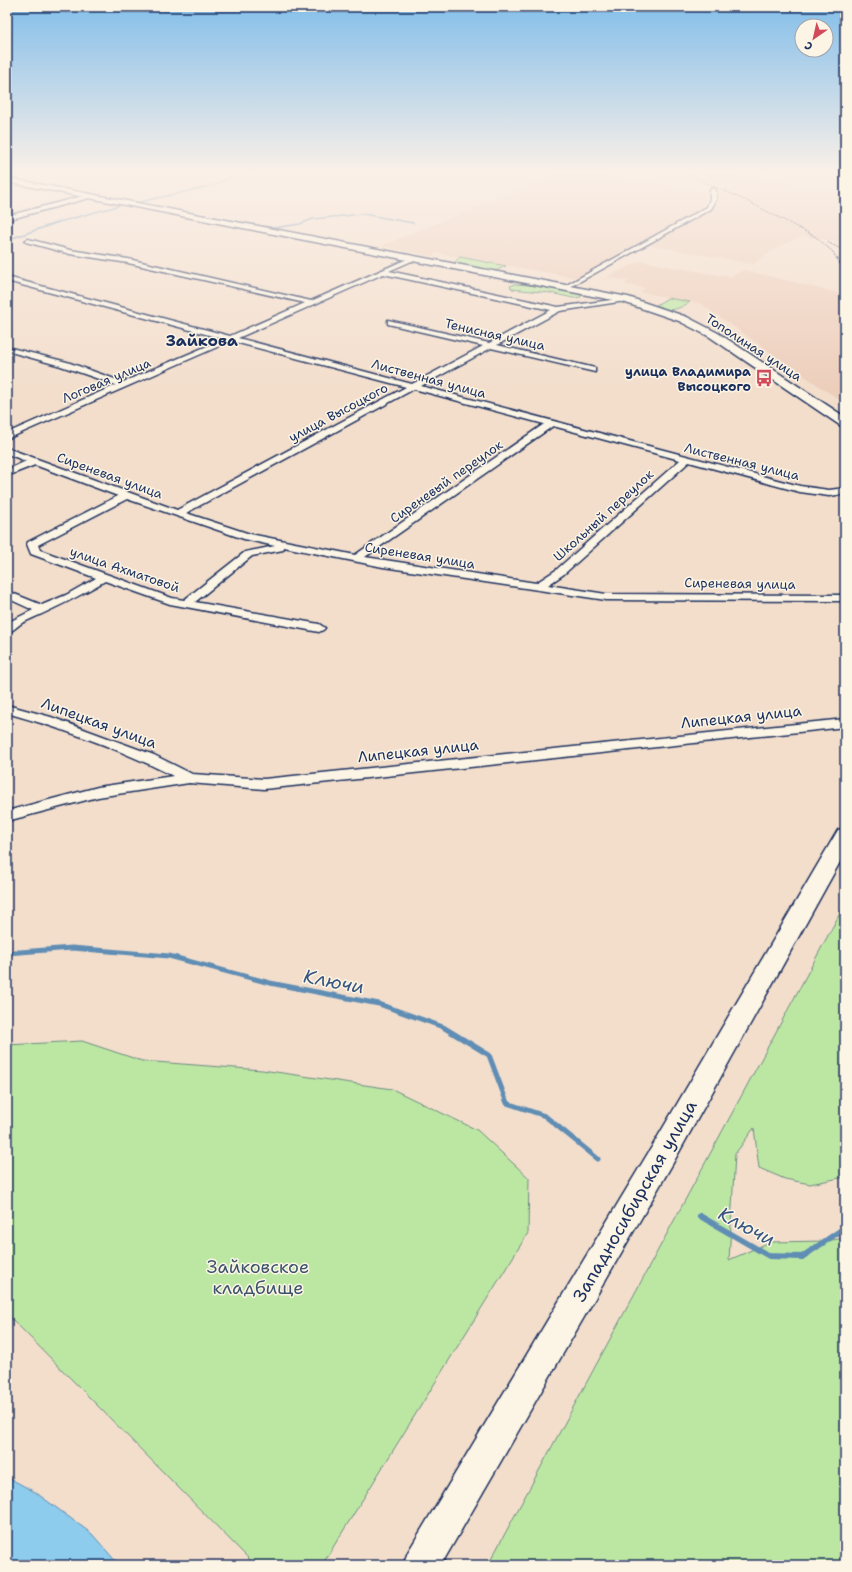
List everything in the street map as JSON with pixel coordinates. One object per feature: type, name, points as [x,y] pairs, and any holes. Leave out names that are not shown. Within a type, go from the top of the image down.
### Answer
[{"type":"main road","name":"Тополиная улица","points":[[332,243],[625,298],[683,319],[714,335],[845,423]]},
{"type":"main road","name":"Западносибирская улица","points":[[421,1565],[659,1161],[845,835]]},
{"type":"street","points":[[37,243],[70,252],[128,260],[312,303]]},
{"type":"street","points":[[566,287],[645,243]]},
{"type":"street","name":"Логовая улица","points":[[7,436],[412,259]]},
{"type":"street","points":[[383,272],[558,309]]},
{"type":"street","name":"Лиственная улица","points":[[7,279],[800,489],[829,493],[845,491]]},
{"type":"street","name":"улица Высоцкого","points":[[176,514],[558,309],[625,298]]},
{"type":"street","name":"Тенисная улица","points":[[391,322],[592,370]]},
{"type":"street","points":[[7,349],[64,364],[123,385]]},
{"type":"street","name":"Сиреневый переулок","points":[[356,559],[550,424]]},
{"type":"street","name":"Сиреневая улица","points":[[7,451],[126,496],[248,538],[356,559],[537,588],[606,597],[845,598]]},
{"type":"street","name":"Школьный переулок","points":[[537,588],[560,572],[686,460]]},
{"type":"street","points":[[7,473],[33,462]]},
{"type":"street","name":"улица Ахматовой","points":[[126,496],[32,544],[35,552],[103,578],[170,601],[320,628]]},
{"type":"street","points":[[186,604],[249,554],[262,550],[290,547]]},
{"type":"street","points":[[7,629],[15,622],[43,610],[103,578]]},
{"type":"street","points":[[7,594],[43,610]]},
{"type":"street","name":"Липецкая улица","points":[[7,709],[46,720],[149,758],[189,778],[264,784],[845,723]]},
{"type":"street","points":[[7,816],[98,792],[189,778]]},
{"type":"shaded area","points":[[387,243],[639,243],[576,278],[437,253],[430,256],[381,246]]},
{"type":"shaded area","points":[[651,243],[786,243],[753,264],[648,245]]},
{"type":"shaded area","points":[[640,261],[730,277],[744,270],[845,295],[845,404],[701,304],[640,292],[645,288],[625,284],[629,281],[607,277]]},
{"type":"green space","points":[[460,257],[506,266],[493,272],[452,265]]},
{"type":"green space","points":[[515,284],[541,286],[581,294],[581,297],[573,298],[551,293],[512,289],[510,286]]},
{"type":"green space","points":[[668,298],[690,302],[673,310],[660,308],[656,305]]},
{"type":"green space","points":[[845,904],[845,1177],[810,1184],[785,1179],[759,1168],[754,1128],[735,1154],[729,1260],[770,1242],[825,1241],[845,1238],[845,1565],[488,1565]]},
{"type":"green space","name":"Зайковское кладбище","points":[[82,1041],[142,1061],[262,1070],[392,1089],[477,1130],[529,1178],[528,1233],[322,1565],[255,1565],[7,1314],[7,1045]]},
{"type":"water","points":[[7,1477],[35,1492],[92,1534],[119,1565],[7,1565]]},
{"type":"waterway","name":"Ключи","points":[[7,953],[72,948],[169,956],[270,983],[379,1004],[443,1027],[489,1055],[507,1103],[545,1116],[598,1159]]},
{"type":"waterway","name":"Ключи","points":[[700,1216],[769,1256],[802,1257],[840,1231],[845,1230]]},
{"type":"railway","points":[[823,243],[833,252],[837,259]]},
{"type":"railway","points":[[830,243],[845,251]]},
{"type":"railway","points":[[837,258],[845,273]]},
{"type":"place","name":"улица Владимира Высоцкого","points":[[764,378]]},
{"type":"district","name":"Зайкова","points":[[202,340]]}]
